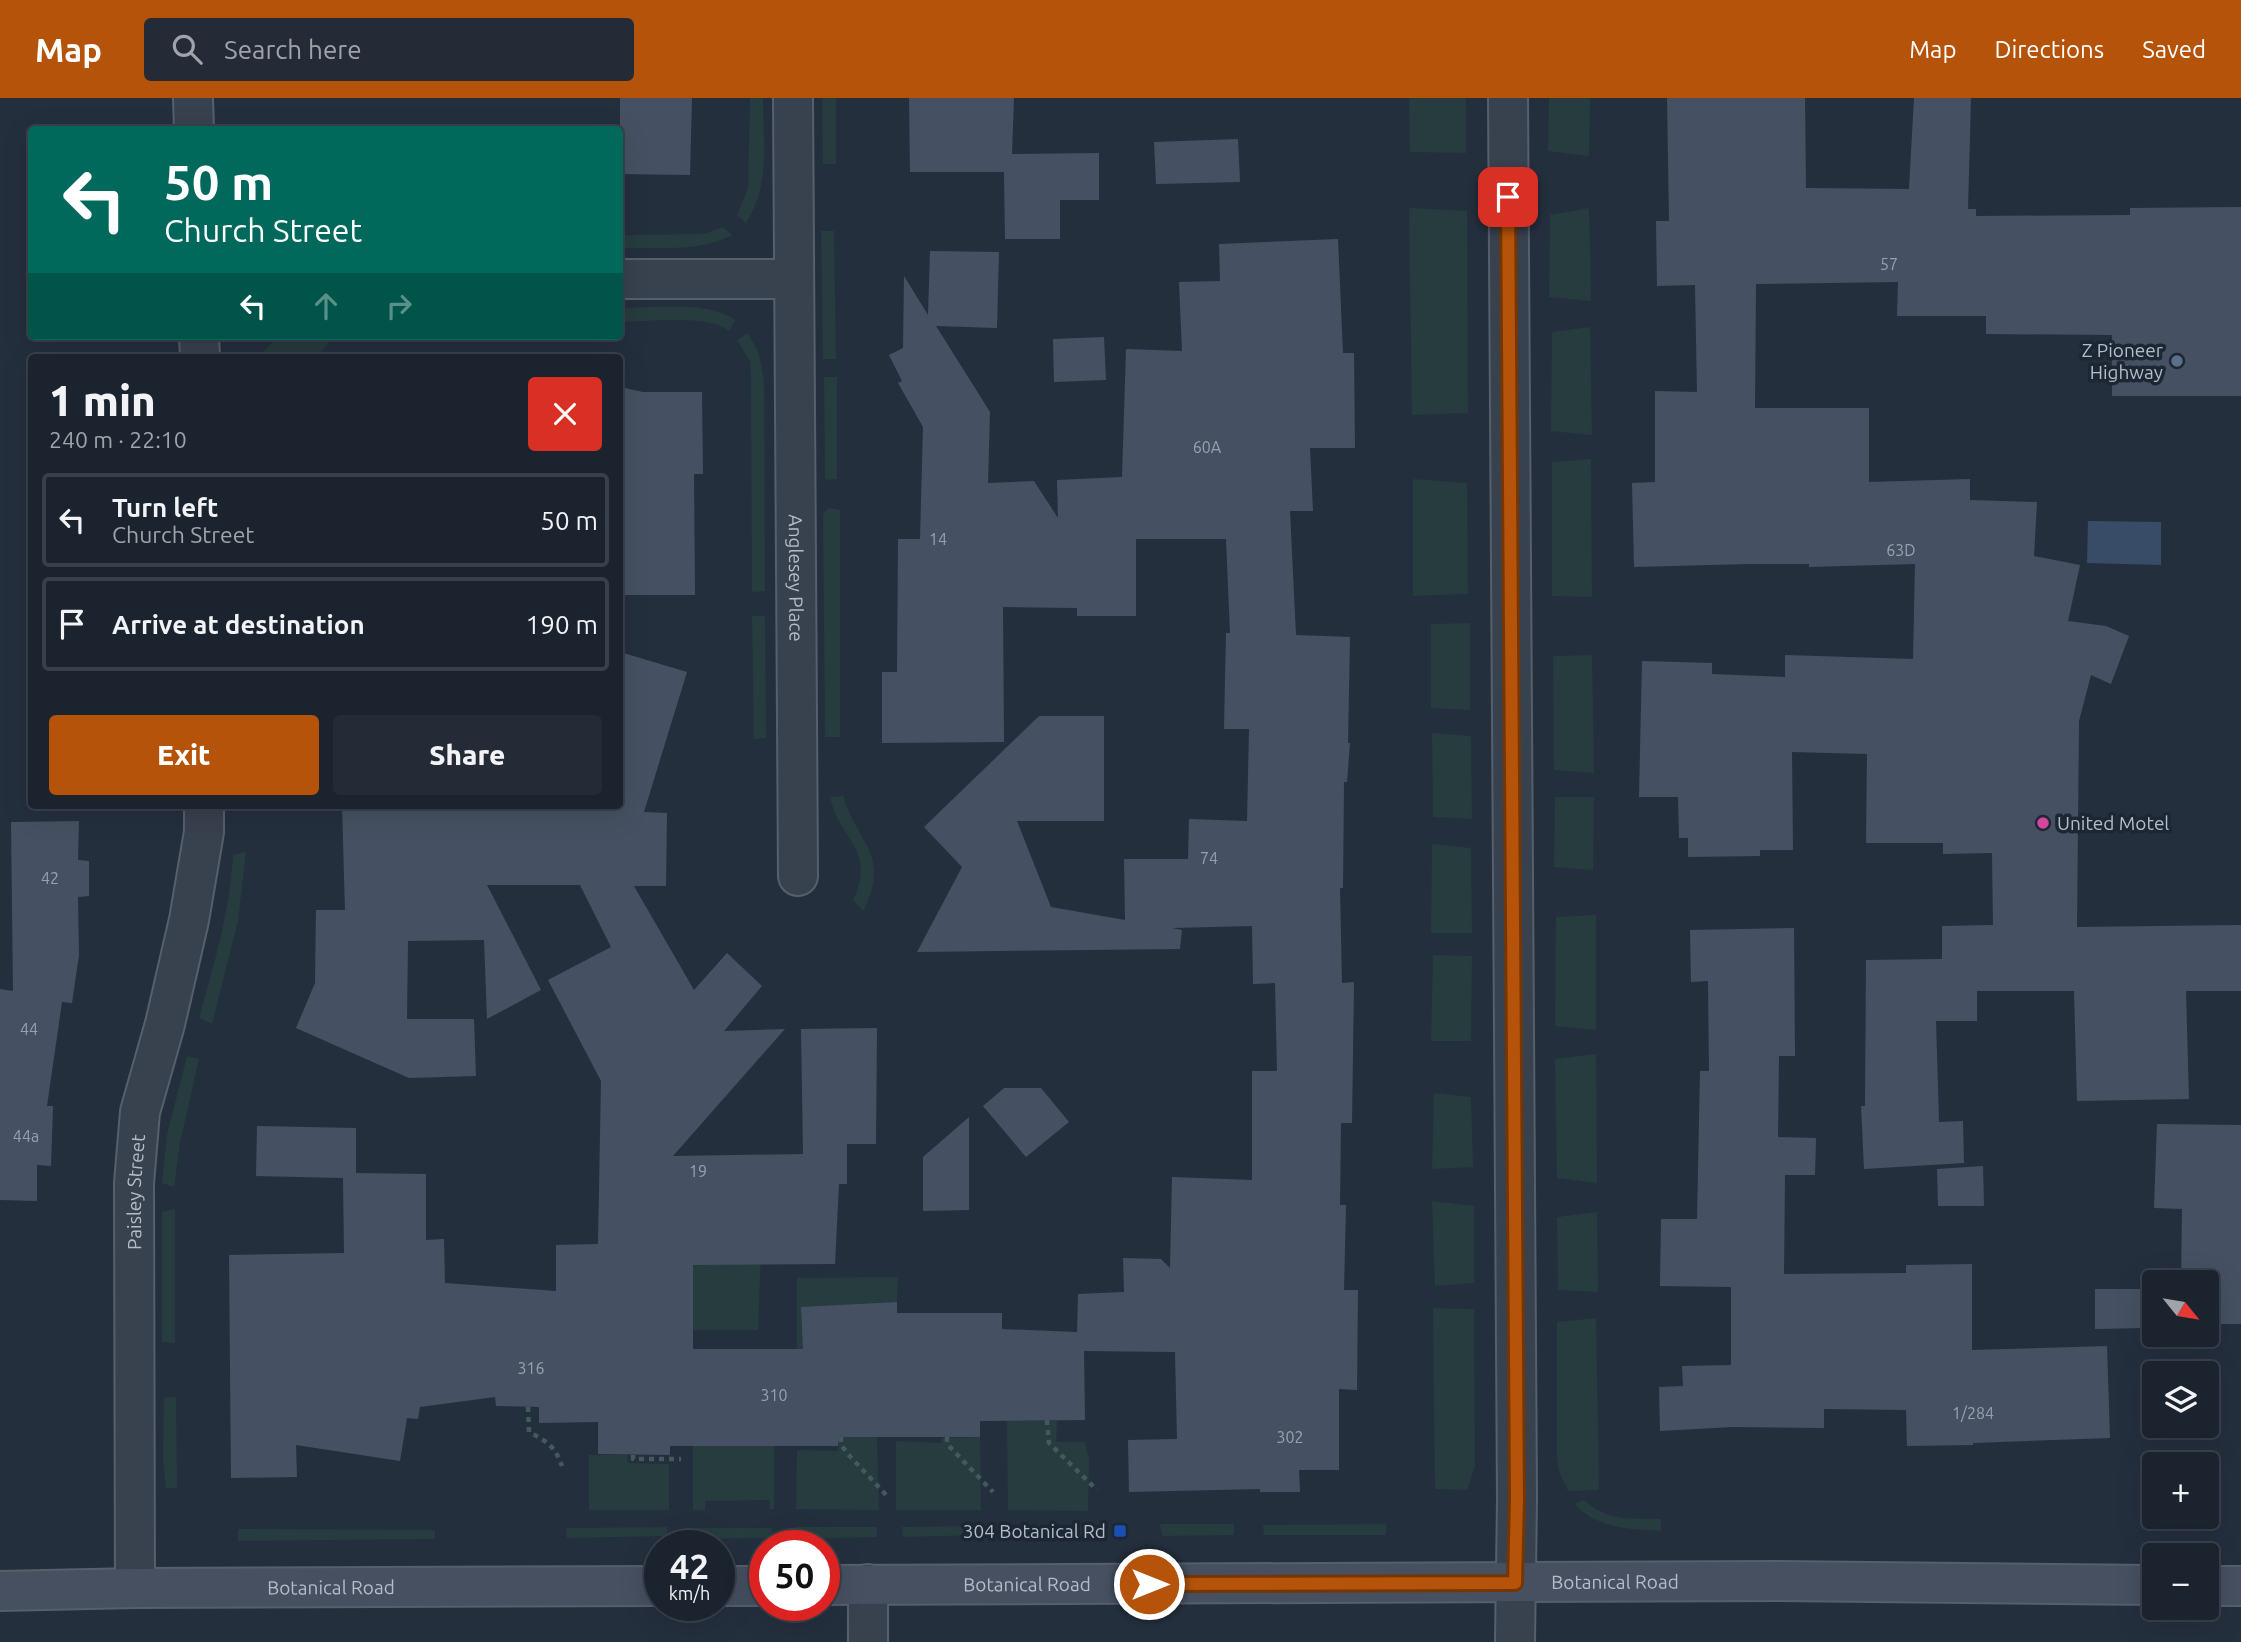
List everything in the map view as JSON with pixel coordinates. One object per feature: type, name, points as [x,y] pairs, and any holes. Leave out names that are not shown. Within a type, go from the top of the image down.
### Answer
[{"type":"main road","name":"Botanical Road","points":[[840,1585],[1778,1581],[2142,1585]]},
{"type":"main road","name":"Botanical Road","points":[[0,1591],[644,1586]]},
{"type":"main road","points":[[2219,1586],[2241,1586]]},
{"type":"street","points":[[192,98],[194,126]]},
{"type":"street","name":"Anglesey Place","points":[[793,98],[798,876]]},
{"type":"street","points":[[1508,98],[1517,1485],[1515,1642]]},
{"type":"street","points":[[623,279],[794,279]]},
{"type":"street","name":"Paisley Street","points":[[135,1588],[134,1183],[140,1112],[165,1024],[189,920],[204,832],[204,809]]},
{"type":"street","points":[[868,1584],[868,1642]]},
{"type":"path","points":[[528,1407],[529,1432],[545,1440],[557,1451],[562,1466]]},
{"type":"path","points":[[1047,1420],[1049,1443],[1097,1490]]},
{"type":"path","points":[[841,1437],[841,1444],[846,1452],[888,1497]]},
{"type":"path","points":[[947,1437],[947,1444],[993,1492]]},
{"type":"path","points":[[633,1455],[633,1459],[681,1459]]},
{"type":"green space","points":[[750,98],[763,98],[764,162],[759,193],[746,223],[737,215],[748,188]]},
{"type":"green space","points":[[822,98],[836,98],[836,164],[823,164]]},
{"type":"green space","points":[[1409,98],[1466,98],[1466,153],[1410,152]]},
{"type":"green space","points":[[1549,98],[1590,98],[1589,156],[1548,151]]},
{"type":"green space","points":[[1409,208],[1467,211],[1468,413],[1412,415]]},
{"type":"green space","points":[[1589,208],[1591,301],[1549,297],[1550,215]]},
{"type":"green space","points":[[723,227],[732,235],[719,241],[691,247],[623,248],[623,235],[704,234]]},
{"type":"green space","points":[[821,231],[834,231],[836,359],[823,359]]},
{"type":"green space","points":[[696,307],[724,314],[735,320],[729,331],[708,322],[623,322],[623,308]]},
{"type":"green space","points":[[1590,327],[1592,435],[1551,431],[1552,332]]},
{"type":"green space","points":[[748,333],[759,354],[764,381],[765,591],[752,592],[750,362],[737,340]]},
{"type":"green space","points":[[274,340],[331,340],[319,354],[262,354]]},
{"type":"green space","points":[[824,377],[837,377],[837,479],[825,480]]},
{"type":"green space","points":[[1591,459],[1592,597],[1552,596],[1552,462]]},
{"type":"green space","points":[[1413,479],[1467,483],[1468,594],[1413,596]]},
{"type":"green space","points":[[829,508],[840,510],[840,737],[825,737],[823,514]]},
{"type":"green space","points":[[752,616],[765,616],[766,738],[754,739]]},
{"type":"green space","points":[[1470,623],[1470,710],[1431,708],[1431,624]]},
{"type":"green space","points":[[1592,655],[1594,773],[1554,770],[1553,656]]},
{"type":"green space","points":[[1432,733],[1471,736],[1472,819],[1433,817]]},
{"type":"green space","points":[[843,796],[873,862],[871,892],[863,911],[853,900],[861,869],[859,857],[830,797]]},
{"type":"green space","points":[[1555,797],[1594,797],[1593,870],[1554,867]]},
{"type":"green space","points":[[1432,844],[1471,848],[1472,933],[1431,933]]},
{"type":"green space","points":[[246,852],[238,921],[212,1024],[199,1018],[225,917],[233,855]]},
{"type":"green space","points":[[1596,915],[1596,1030],[1555,1026],[1556,917]]},
{"type":"green space","points":[[1433,955],[1472,956],[1471,1041],[1431,1041]]},
{"type":"green space","points":[[1596,1054],[1597,1183],[1557,1178],[1555,1059]]},
{"type":"green space","points":[[187,1056],[199,1059],[180,1143],[174,1187],[162,1183],[167,1135]]},
{"type":"green space","points":[[1434,1093],[1471,1097],[1473,1167],[1432,1169]]},
{"type":"green space","points":[[1432,1201],[1474,1206],[1474,1283],[1435,1286]]},
{"type":"green space","points":[[175,1209],[175,1343],[162,1342],[162,1212]]},
{"type":"green space","points":[[1597,1212],[1598,1292],[1558,1290],[1557,1217]]},
{"type":"green space","points":[[693,1214],[762,1225],[758,1330],[693,1330]]},
{"type":"green space","points":[[898,1277],[897,1302],[874,1303],[861,1347],[797,1349],[797,1278]]},
{"type":"green space","points":[[1433,1308],[1474,1309],[1475,1466],[1467,1490],[1435,1489]]},
{"type":"green space","points":[[1596,1318],[1599,1490],[1568,1491],[1559,1471],[1557,1456],[1557,1322]]},
{"type":"green space","points":[[176,1397],[177,1488],[166,1488],[163,1458],[164,1398]]},
{"type":"green space","points":[[1007,1421],[1057,1421],[1056,1442],[1085,1442],[1089,1459],[1088,1511],[1008,1510]]},
{"type":"green space","points":[[774,1434],[774,1509],[769,1509],[770,1500],[705,1501],[705,1510],[693,1510],[693,1443],[758,1446]]},
{"type":"green space","points":[[839,1437],[877,1437],[879,1510],[796,1509],[797,1450],[838,1451]]},
{"type":"green space","points":[[980,1437],[981,1510],[896,1510],[896,1441],[942,1443],[942,1438]]},
{"type":"green space","points":[[589,1455],[627,1455],[628,1463],[669,1464],[669,1510],[589,1510]]},
{"type":"green space","points":[[1584,1500],[1611,1515],[1661,1519],[1661,1531],[1604,1523],[1574,1504]]},
{"type":"green space","points":[[1160,1524],[1234,1524],[1234,1535],[1162,1536]]},
{"type":"green space","points":[[1386,1524],[1386,1535],[1264,1535],[1263,1525]]},
{"type":"green space","points":[[1007,1525],[1086,1526],[1086,1536],[1008,1537]]},
{"type":"green space","points":[[981,1526],[980,1535],[903,1537],[902,1527]]},
{"type":"green space","points":[[667,1527],[667,1530],[644,1530],[644,1536],[567,1538],[566,1528]]},
{"type":"green space","points":[[795,1527],[877,1527],[877,1537],[840,1538],[840,1530],[795,1530]]},
{"type":"green space","points":[[772,1528],[749,1530],[749,1538],[735,1538],[735,1530],[694,1530]]},
{"type":"green space","points":[[238,1529],[435,1530],[435,1539],[238,1541]]},
{"type":"water","points":[[2088,521],[2161,522],[2161,565],[2087,563]]},
{"type":"building","points":[[620,98],[692,98],[690,175],[623,174],[623,126],[620,126]]},
{"type":"building","points":[[909,98],[1014,98],[1012,154],[1099,153],[1099,200],[1060,200],[1060,239],[1005,239],[1004,172],[910,172]]},
{"type":"building","points":[[1667,98],[1805,98],[1806,188],[1909,189],[1914,98],[1971,98],[1968,209],[1976,209],[1976,216],[2130,215],[2130,208],[2241,207],[2241,396],[2112,396],[2112,335],[1986,334],[1986,316],[1897,316],[1898,282],[1756,284],[1755,408],[1869,408],[1869,482],[1970,479],[1970,500],[2037,502],[2034,556],[2080,565],[2068,621],[2106,626],[2129,636],[2111,684],[2091,675],[2079,721],[2077,927],[2241,925],[2241,991],[2186,991],[2189,1099],[2077,1101],[2074,991],[1977,991],[1977,1021],[1936,1021],[1939,1122],[1963,1121],[1964,1163],[1864,1169],[1861,1106],[1865,1106],[1866,960],[1942,959],[1942,926],[1993,925],[1992,853],[1943,854],[1943,843],[1866,843],[1867,754],[1792,752],[1793,850],[1760,850],[1760,856],[1688,857],[1688,838],[1679,838],[1678,797],[1639,797],[1642,661],[1712,663],[1712,674],[1785,677],[1785,655],[1913,659],[1915,564],[1634,567],[1632,483],[1655,482],[1655,391],[1697,392],[1695,285],[1657,286],[1656,221],[1669,221]]},
{"type":"building","points":[[1238,139],[1240,182],[1156,184],[1154,142]]},
{"type":"building","points":[[1338,239],[1343,353],[1354,353],[1355,448],[1310,448],[1313,511],[1290,511],[1296,635],[1350,637],[1350,743],[1347,782],[1344,782],[1343,888],[1340,888],[1342,983],[1354,982],[1352,1123],[1341,1123],[1340,1205],[1346,1205],[1344,1290],[1358,1290],[1357,1390],[1339,1389],[1339,1470],[1299,1470],[1300,1492],[1260,1492],[1260,1489],[1129,1492],[1128,1440],[1177,1439],[1175,1352],[1084,1351],[1085,1420],[980,1421],[980,1437],[839,1437],[838,1446],[670,1446],[670,1455],[598,1454],[598,1422],[539,1423],[539,1407],[496,1406],[495,1397],[420,1407],[418,1419],[407,1418],[400,1461],[296,1445],[297,1477],[231,1478],[229,1255],[344,1253],[343,1178],[256,1176],[257,1126],[356,1128],[356,1173],[426,1174],[426,1240],[444,1239],[445,1283],[556,1291],[556,1245],[598,1244],[601,1081],[548,980],[611,947],[580,885],[487,885],[541,990],[487,1019],[484,940],[408,941],[407,1019],[474,1019],[476,1076],[409,1078],[296,1028],[315,983],[316,910],[345,910],[342,809],[623,809],[623,653],[687,672],[644,812],[667,813],[666,886],[634,886],[694,990],[727,953],[762,986],[724,1031],[785,1029],[673,1156],[803,1154],[801,1029],[877,1028],[876,1144],[847,1144],[847,1184],[839,1184],[835,1264],[693,1265],[693,1349],[803,1349],[801,1307],[897,1302],[897,1313],[1002,1313],[1002,1329],[1077,1332],[1078,1294],[1124,1292],[1123,1258],[1161,1259],[1170,1268],[1172,1177],[1252,1180],[1252,1071],[1277,1071],[1275,983],[1253,984],[1252,926],[1172,928],[1182,930],[1180,949],[917,952],[962,867],[924,827],[1039,716],[1104,716],[1104,821],[1017,821],[1051,907],[1125,920],[1124,859],[1188,859],[1189,819],[1247,821],[1249,729],[1224,729],[1226,633],[1230,633],[1226,539],[1136,539],[1136,616],[1077,616],[1077,608],[1003,607],[1004,742],[882,743],[882,672],[897,672],[898,539],[920,539],[923,427],[898,383],[902,381],[889,355],[903,348],[904,276],[928,315],[930,251],[999,252],[997,328],[936,326],[990,412],[988,483],[1034,481],[1058,518],[1057,480],[1122,477],[1126,349],[1182,351],[1179,282],[1220,281],[1219,244]]},
{"type":"building","points":[[1104,337],[1106,380],[1054,382],[1053,339]]},
{"type":"building","points":[[623,388],[643,392],[702,392],[703,474],[694,474],[695,595],[623,595]]},
{"type":"building","points":[[79,821],[78,860],[89,861],[89,896],[78,897],[79,955],[72,1003],[62,1002],[47,1106],[53,1106],[51,1166],[37,1165],[37,1201],[0,1200],[0,989],[13,991],[11,822]]},
{"type":"building","points":[[1794,928],[1795,1056],[1779,1056],[1778,1137],[1816,1138],[1815,1175],[1785,1175],[1784,1274],[1906,1273],[1906,1265],[1972,1264],[1972,1350],[2107,1346],[2110,1438],[1907,1446],[1906,1410],[1824,1409],[1824,1428],[1732,1427],[1660,1431],[1659,1387],[1683,1386],[1682,1366],[1731,1365],[1731,1287],[1660,1286],[1661,1219],[1697,1219],[1700,1071],[1709,1071],[1708,981],[1691,982],[1690,930]]},
{"type":"building","points":[[1004,1088],[1041,1088],[1069,1122],[1026,1157],[983,1106]]},
{"type":"building","points":[[969,1117],[969,1210],[923,1211],[923,1157]]},
{"type":"building","points":[[2157,1124],[2241,1125],[2241,1324],[2219,1324],[2219,1270],[2181,1270],[2182,1209],[2154,1208]]},
{"type":"building","points":[[1983,1166],[1984,1206],[1938,1206],[1937,1169]]},
{"type":"building","points":[[2095,1289],[2142,1289],[2142,1328],[2095,1329]]},
{"type":"place","name":"Z Pioneer Highway","points":[[2177,361]]},
{"type":"place","name":"United Motel","points":[[2043,823]]},
{"type":"place","name":"304 Botanical Rd","points":[[1120,1531]]},
{"type":"route","points":[[1149,1584],[1515,1583],[1517,1499],[1508,197]]}]
